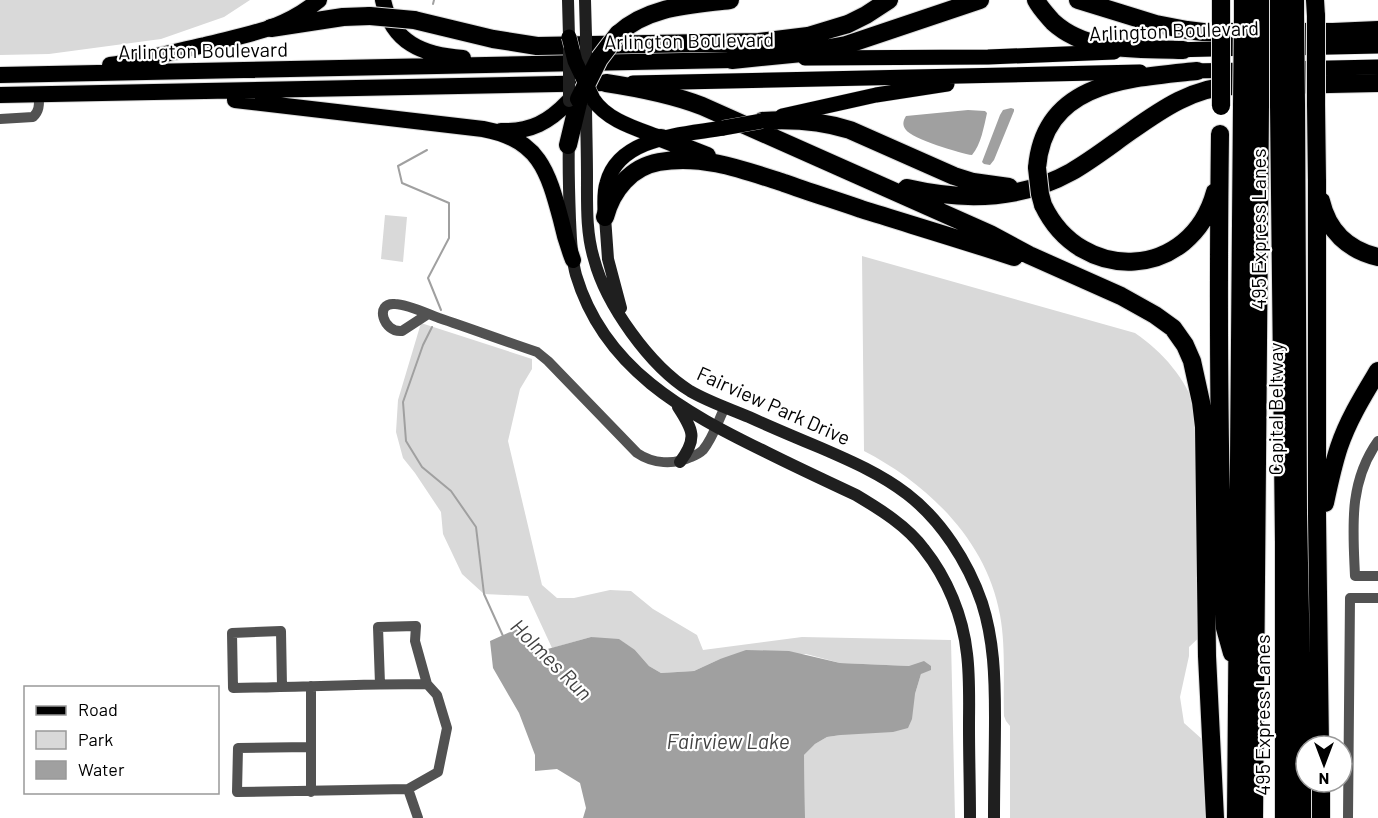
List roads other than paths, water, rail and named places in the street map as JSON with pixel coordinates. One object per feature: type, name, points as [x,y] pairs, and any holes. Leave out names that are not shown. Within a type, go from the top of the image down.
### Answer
[{"type":"highway","points":[[271,28],[291,20],[319,0]]},
{"type":"highway","points":[[383,0],[391,25],[396,31],[405,39],[430,52],[456,57],[525,58],[557,63]]},
{"type":"highway","points":[[654,0],[674,4],[702,4]]},
{"type":"highway","points":[[568,145],[583,96],[599,59],[627,25],[653,13],[730,0]]},
{"type":"highway","points":[[36,74],[84,69],[148,58],[271,28],[344,17],[370,16],[414,20],[493,39],[537,46],[759,42],[808,36],[848,24],[889,0]]},
{"type":"highway","points":[[732,60],[802,53],[846,45],[980,0]]},
{"type":"highway","points":[[1036,0],[1056,25],[1093,44],[1183,50]]},
{"type":"highway","points":[[1078,0],[1156,24],[1203,32],[1378,30]]},
{"type":"highway","name":"Capital Beltway","points":[[1236,818],[1251,8]]},
{"type":"highway","name":"495 Express Lanes","points":[[1284,818],[1287,8]]},
{"type":"highway","points":[[1316,8],[1320,734]]},
{"type":"highway","points":[[1197,71],[1104,85],[1087,92],[1064,107],[1049,125],[1040,148],[1040,194],[1043,205],[1060,232],[1083,250],[1107,259],[1127,262],[1167,254],[1194,233],[1208,213],[1219,175],[1221,9]]},
{"type":"highway","name":"Arlington Boulevard","points":[[0,75],[732,60]]},
{"type":"highway","points":[[0,86],[181,81],[224,71]]},
{"type":"highway","points":[[606,83],[678,96],[702,105],[1121,296],[1173,328],[1185,345],[1192,361],[1201,402],[1205,454],[1207,656],[1215,818]]},
{"type":"highway","name":"Arlington Boulevard","points":[[0,95],[606,83]]},
{"type":"highway","points":[[862,176],[926,192],[970,197],[1007,194],[1039,176],[1069,173],[1171,104],[1201,91],[1227,86],[1378,83]]},
{"type":"highway","points":[[156,92],[286,105],[494,131],[510,131],[537,126],[583,96]]},
{"type":"highway","name":"Capital Beltway","points":[[1288,104],[1302,715],[1302,818]]},
{"type":"highway","name":"495 Express Lanes","points":[[1251,105],[1254,818]]},
{"type":"highway","points":[[762,121],[798,120],[834,125],[973,182],[1021,188],[1039,176]]},
{"type":"highway","points":[[494,131],[519,141],[529,149],[543,167],[550,182],[573,260]]},
{"type":"highway","points":[[1220,134],[1222,560],[1225,628],[1237,670]]},
{"type":"highway","points":[[661,138],[743,170]]},
{"type":"highway","points":[[605,217],[609,204],[625,180],[633,173],[649,165],[675,160],[713,162],[1090,282]]},
{"type":"highway","points":[[1317,182],[1324,214],[1339,237],[1357,250],[1378,257]]},
{"type":"highway","points":[[1318,573],[1325,503],[1339,446],[1358,404],[1378,372]]},
{"type":"highway","points":[[1321,794],[1321,818]]},
{"type":"main road","name":"Fairview Park Drive","points":[[568,0],[569,37],[583,96]]},
{"type":"main road","name":"Fairview Park Drive","points":[[585,0],[583,96],[587,217],[589,238],[599,276],[635,337],[661,368],[676,381],[691,392],[853,462],[889,482],[920,506],[959,554],[982,602],[993,648],[994,818]]},
{"type":"main road","points":[[569,37],[583,96],[610,116],[661,138]]},
{"type":"main road","name":"Arlington Boulevard","points":[[732,60],[988,57],[1378,46]]},
{"type":"main road","name":"Arlington Boulevard","points":[[606,83],[1378,68]]},
{"type":"main road","points":[[624,321],[608,259],[605,217],[606,184],[616,165],[640,145],[661,138],[762,121],[891,92],[1029,75]]},
{"type":"main road","name":"Fairview Park Drive","points":[[568,145],[573,260],[582,292],[607,337],[633,369],[676,404],[716,427],[856,495],[888,516],[924,549],[945,583],[962,625],[967,652],[970,818]]},
{"type":"main road","points":[[676,404],[688,422],[692,439],[690,447],[680,462]]},
{"type":"street","points":[[0,118],[33,117],[39,107],[39,94]]},
{"type":"street","points":[[428,314],[537,352],[637,453],[647,459],[680,462],[701,452],[708,443],[725,407]]},
{"type":"street","points":[[1378,441],[1370,451],[1359,479],[1353,525],[1355,576],[1378,576]]},
{"type":"street","points":[[1348,818],[1350,598],[1378,598]]},
{"type":"street","points":[[311,747],[238,748],[237,792],[408,789],[438,772],[447,728],[437,695],[427,684],[415,641],[416,626],[378,627],[380,684]]},
{"type":"street","points":[[282,687],[281,631],[232,633],[233,687],[282,687],[427,684]]},
{"type":"street","points":[[311,686],[311,792]]},
{"type":"street","points":[[408,789],[418,818]]},
{"type":"water","points":[[1011,108],[1014,111],[994,160],[990,165],[984,164],[982,162],[1000,115],[1003,110]]},
{"type":"water","points":[[968,110],[987,113],[980,141],[972,155],[926,141],[910,133],[903,125],[906,116]]},
{"type":"water","name":"Fairview Lake","points":[[519,628],[527,641],[544,650],[591,637],[619,639],[635,650],[649,666],[661,673],[694,671],[746,650],[789,651],[840,663],[909,666],[924,661],[931,666],[931,670],[921,674],[908,728],[893,732],[827,737],[815,744],[804,755],[805,818],[583,818],[586,808],[580,783],[557,769],[535,771],[535,755],[519,713],[493,668],[490,641]]},
{"type":"waterway","name":"Holmes Run","points":[[433,4],[434,0]]},
{"type":"waterway","name":"Holmes Run","points":[[427,150],[398,166],[402,183],[449,203],[449,238],[428,278],[441,310]]},
{"type":"waterway","name":"Holmes Run","points":[[432,327],[423,345],[403,402],[406,441],[422,467],[451,491],[476,527],[484,594],[503,636]]}]
